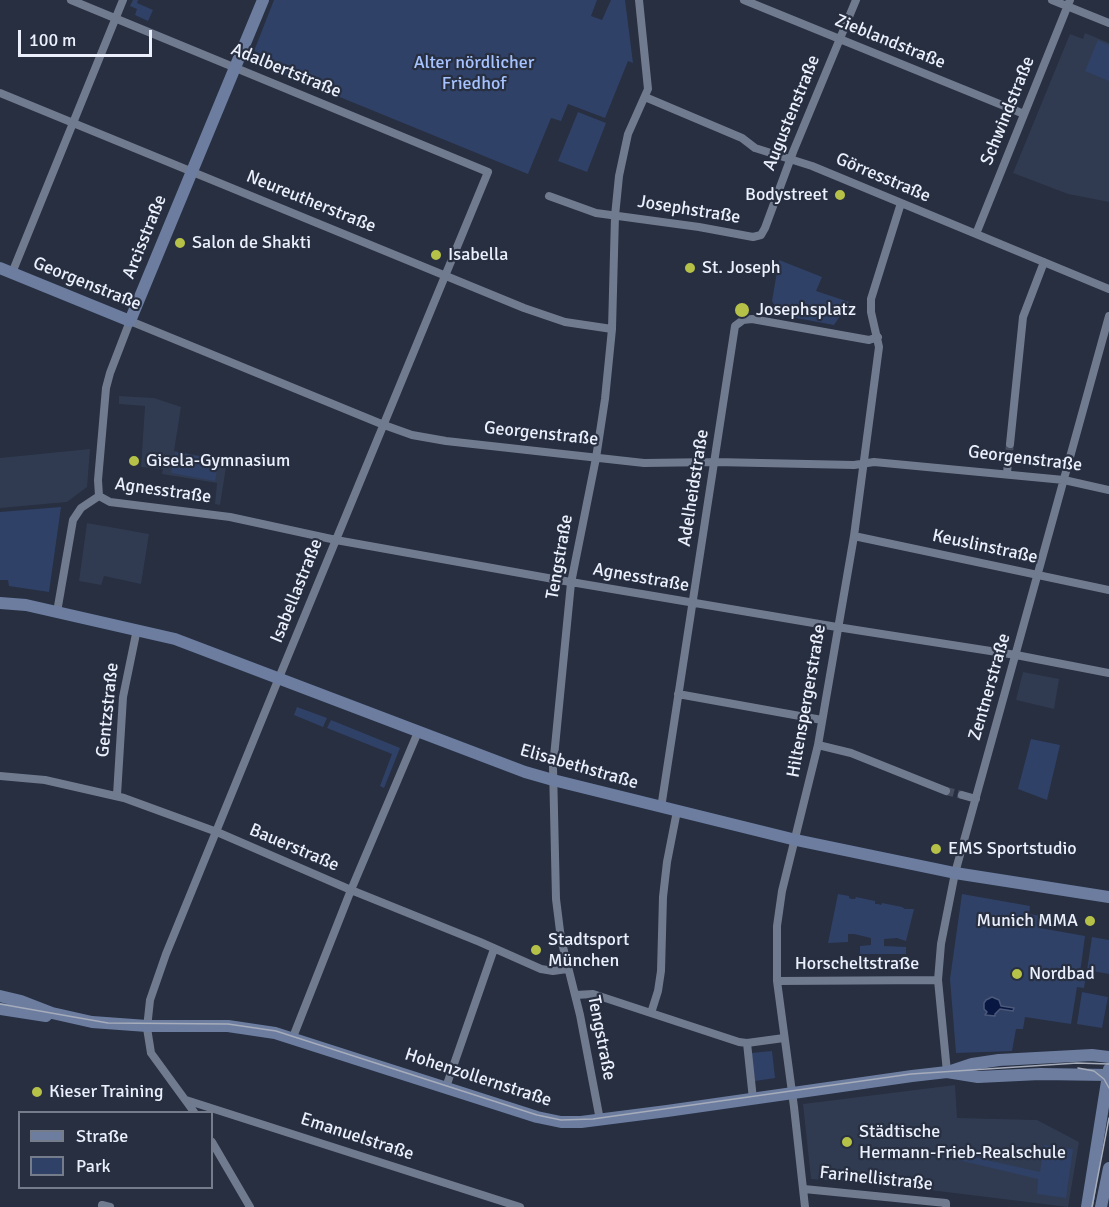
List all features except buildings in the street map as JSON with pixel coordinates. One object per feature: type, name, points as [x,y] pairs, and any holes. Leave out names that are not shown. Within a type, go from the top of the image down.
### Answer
[{"type":"main road","name":"Arcisstraße","points":[[130,321],[264,0]]},
{"type":"main road","name":"Georgenstraße","points":[[6,271],[130,321]]},
{"type":"main road","name":"Elisabethstraße","points":[[0,603],[26,605],[175,639],[525,772],[553,780],[796,840],[955,873],[1109,897]]},
{"type":"main road","name":"Hohenzollernstraße","points":[[0,996],[74,1019]]},
{"type":"main road","name":"Hohenzollernstraße","points":[[0,1010],[108,1024],[238,1027],[293,1037],[549,1120],[572,1122],[947,1072],[972,1064],[999,1060],[1092,1055],[1109,1057]]},
{"type":"main road","name":"Hohenzollernstraße","points":[[947,1072],[978,1077],[1109,1073]]},
{"type":"main road","points":[[1087,1207],[1109,1073]]},
{"type":"main road","points":[[1101,1207],[1109,1168]]},
{"type":"street","name":"Adalbertstraße","points":[[71,0],[488,172]]},
{"type":"street","points":[[6,271],[72,124],[123,0]]},
{"type":"street","name":"Zieblandstraße","points":[[744,0],[1024,114]]},
{"type":"street","name":"Augustenstraße","points":[[758,237],[765,228],[790,160],[856,0]]},
{"type":"street","points":[[1052,0],[1069,3],[1109,23]]},
{"type":"street","name":"Tengstraße","points":[[600,1120],[575,995],[561,939],[556,899],[553,767],[571,582],[596,458],[605,399],[612,329],[615,216],[624,147],[645,97],[648,83],[642,1]]},
{"type":"street","name":"Schwindstraße","points":[[976,234],[1069,3]]},
{"type":"street","name":"Neureutherstraße","points":[[0,93],[524,308],[555,319],[612,329]]},
{"type":"street","name":"Görresstraße","points":[[645,97],[742,138],[755,148],[822,170],[1109,289]]},
{"type":"street","name":"Isabellastraße","points":[[193,1111],[151,1053],[147,1026],[150,1000],[279,678],[488,172]]},
{"type":"street","points":[[549,196],[588,212],[615,216]]},
{"type":"street","name":"Hiltenspergerstraße","points":[[805,1207],[777,981],[777,926],[782,891],[818,745],[854,536],[879,347],[871,312],[871,299],[901,203]]},
{"type":"street","name":"Josephstraße","points":[[615,216],[758,237]]},
{"type":"street","points":[[1010,444],[1023,317],[1044,262]]},
{"type":"street","name":"Zentnerstraße","points":[[947,1072],[938,980],[941,944],[955,873],[1109,316]]},
{"type":"street","name":"Adelheidstraße","points":[[661,808],[735,326],[743,320],[752,319],[869,340],[878,338]]},
{"type":"street","name":"Georgenstraße","points":[[130,321],[384,425],[412,435],[446,441],[644,463],[854,465],[874,462],[1064,480],[1109,490]]},
{"type":"street","name":"Arcisstraße","points":[[99,496],[98,480],[106,388],[130,321]]},
{"type":"street","points":[[1007,474],[1008,462]]},
{"type":"street","points":[[57,612],[73,520],[81,508],[99,496]]},
{"type":"street","name":"Agnesstraße","points":[[99,496],[110,502],[230,517],[336,540],[571,582],[1016,655],[1109,673]]},
{"type":"street","name":"Keuslinstraße","points":[[854,536],[1109,590]]},
{"type":"street","name":"Gentzstraße","points":[[117,795],[123,697],[137,629]]},
{"type":"street","points":[[678,694],[822,720]]},
{"type":"street","points":[[293,1037],[351,890],[418,732]]},
{"type":"street","points":[[818,745],[852,753],[946,791]]},
{"type":"street","name":"Bauerstraße","points":[[0,776],[45,780],[117,795],[217,832],[549,971],[567,969]]},
{"type":"street","points":[[962,795],[976,799]]},
{"type":"street","points":[[651,1013],[661,971],[666,874],[677,812]]},
{"type":"street","points":[[446,1087],[494,949]]},
{"type":"street","name":"Horscheltstraße","points":[[777,981],[938,980]]},
{"type":"street","points":[[575,995],[593,994],[747,1043],[784,1038]]},
{"type":"street","points":[[747,1043],[753,1099]]},
{"type":"street","name":"Emanuelstraße","points":[[186,1100],[519,1206]]},
{"type":"street","points":[[213,1145],[250,1207]]},
{"type":"street","name":"Farinellistraße","points":[[804,1189],[946,1205]]},
{"type":"shaded area","points":[[1085,33],[1109,43],[1109,202],[1068,194],[1013,173],[1070,34],[1083,39]]},
{"type":"shaded area","points":[[119,396],[154,398],[181,407],[174,451],[227,461],[220,505],[215,504],[217,483],[162,474],[163,469],[141,467],[145,406],[119,404]]},
{"type":"shaded area","points":[[90,449],[87,487],[67,502],[0,508],[0,458]]},
{"type":"shaded area","points":[[87,523],[149,534],[141,584],[104,576],[101,585],[79,581]]},
{"type":"shaded area","points":[[1023,672],[1059,679],[1054,709],[1016,700]]},
{"type":"shaded area","points":[[992,997],[999,1000],[1001,1006],[1014,1008],[1013,1011],[1000,1009],[995,1016],[985,1015],[987,1012],[984,1009],[984,1003]]},
{"type":"shaded area","points":[[955,1085],[957,1118],[1037,1120],[1079,1142],[1068,1207],[889,1185],[811,1179],[803,1104]]},
{"type":"green space","points":[[133,0],[138,0],[137,3],[153,10],[148,21],[135,15],[137,9],[130,6]]},
{"type":"green space","name":"Alter nördlicher Friedhof","points":[[274,0],[597,0],[591,16],[602,20],[611,0],[625,0],[633,63],[628,61],[605,118],[568,104],[561,121],[551,118],[528,174],[259,64],[263,55],[254,51]]},
{"type":"green space","points":[[1098,40],[1109,45],[1109,81],[1085,71]]},
{"type":"green space","points":[[578,112],[606,123],[587,172],[558,161]]},
{"type":"green space","points":[[779,260],[822,277],[816,291],[849,302],[834,325],[786,316],[775,306],[772,301]]},
{"type":"green space","points":[[175,452],[219,460],[215,481],[171,473]]},
{"type":"green space","points":[[61,507],[49,592],[9,586],[8,580],[0,580],[0,512]]},
{"type":"green space","points":[[297,707],[327,718],[323,727],[294,715]]},
{"type":"green space","points":[[331,720],[400,748],[384,788],[380,786],[392,754],[327,728]]},
{"type":"green space","points":[[1031,739],[1060,745],[1047,800],[1018,789]]},
{"type":"green space","points":[[838,894],[849,896],[852,899],[856,897],[875,901],[875,904],[881,905],[882,903],[914,909],[906,941],[897,938],[884,939],[884,946],[906,947],[906,954],[860,954],[860,946],[871,945],[871,938],[854,934],[848,934],[848,942],[828,943]]},
{"type":"green space","name":"Nordbad","points":[[962,894],[1030,906],[1029,914],[1042,916],[1040,928],[1085,936],[1080,973],[1086,974],[1084,988],[1077,987],[1071,1024],[1025,1017],[1023,1029],[1016,1029],[1012,1051],[956,1053],[950,979]]},
{"type":"green space","points":[[1092,937],[1109,940],[1109,974],[1087,970]]},
{"type":"green space","points":[[1082,992],[1108,997],[1102,1028],[1077,1024]]},
{"type":"green space","points":[[772,1051],[775,1078],[755,1081],[751,1053]]},
{"type":"green space","points":[[1044,1145],[1073,1149],[1066,1198],[1037,1194],[1038,1179],[954,1159],[955,1153],[1040,1172]]},
{"type":"tunnel","points":[[1008,462],[1010,444]]},
{"type":"tunnel","points":[[946,791],[962,795]]},
{"type":"tram line","points":[[0,1004],[108,1023],[228,1024],[276,1031],[537,1115],[561,1120],[593,1119],[911,1074],[1077,1063],[1109,1064]]},
{"type":"tram line","points":[[1078,1068],[1094,1071],[1104,1079],[1109,1088]]},
{"type":"tram line","points":[[1092,1207],[1109,1118]]},
{"type":"place","name":"Bodystreet","points":[[840,195]]},
{"type":"place","name":"Salon de Shakti","points":[[180,243]]},
{"type":"place","name":"Isabella","points":[[436,255]]},
{"type":"place","name":"St. Joseph","points":[[690,268]]},
{"type":"place","name":"Josephsplatz","points":[[742,310]]},
{"type":"place","name":"Gisela-Gymnasium","points":[[134,461]]},
{"type":"place","name":"EMS Sportstudio","points":[[936,849]]},
{"type":"place","name":"Munich MMA","points":[[1090,921]]},
{"type":"place","name":"Stadtsport München","points":[[536,950]]},
{"type":"place","name":"Nordbad","points":[[1017,974]]},
{"type":"place","name":"Kieser Training","points":[[37,1092]]},
{"type":"place","name":"Städtische Hermann-Frieb-Realschule","points":[[847,1142]]}]
